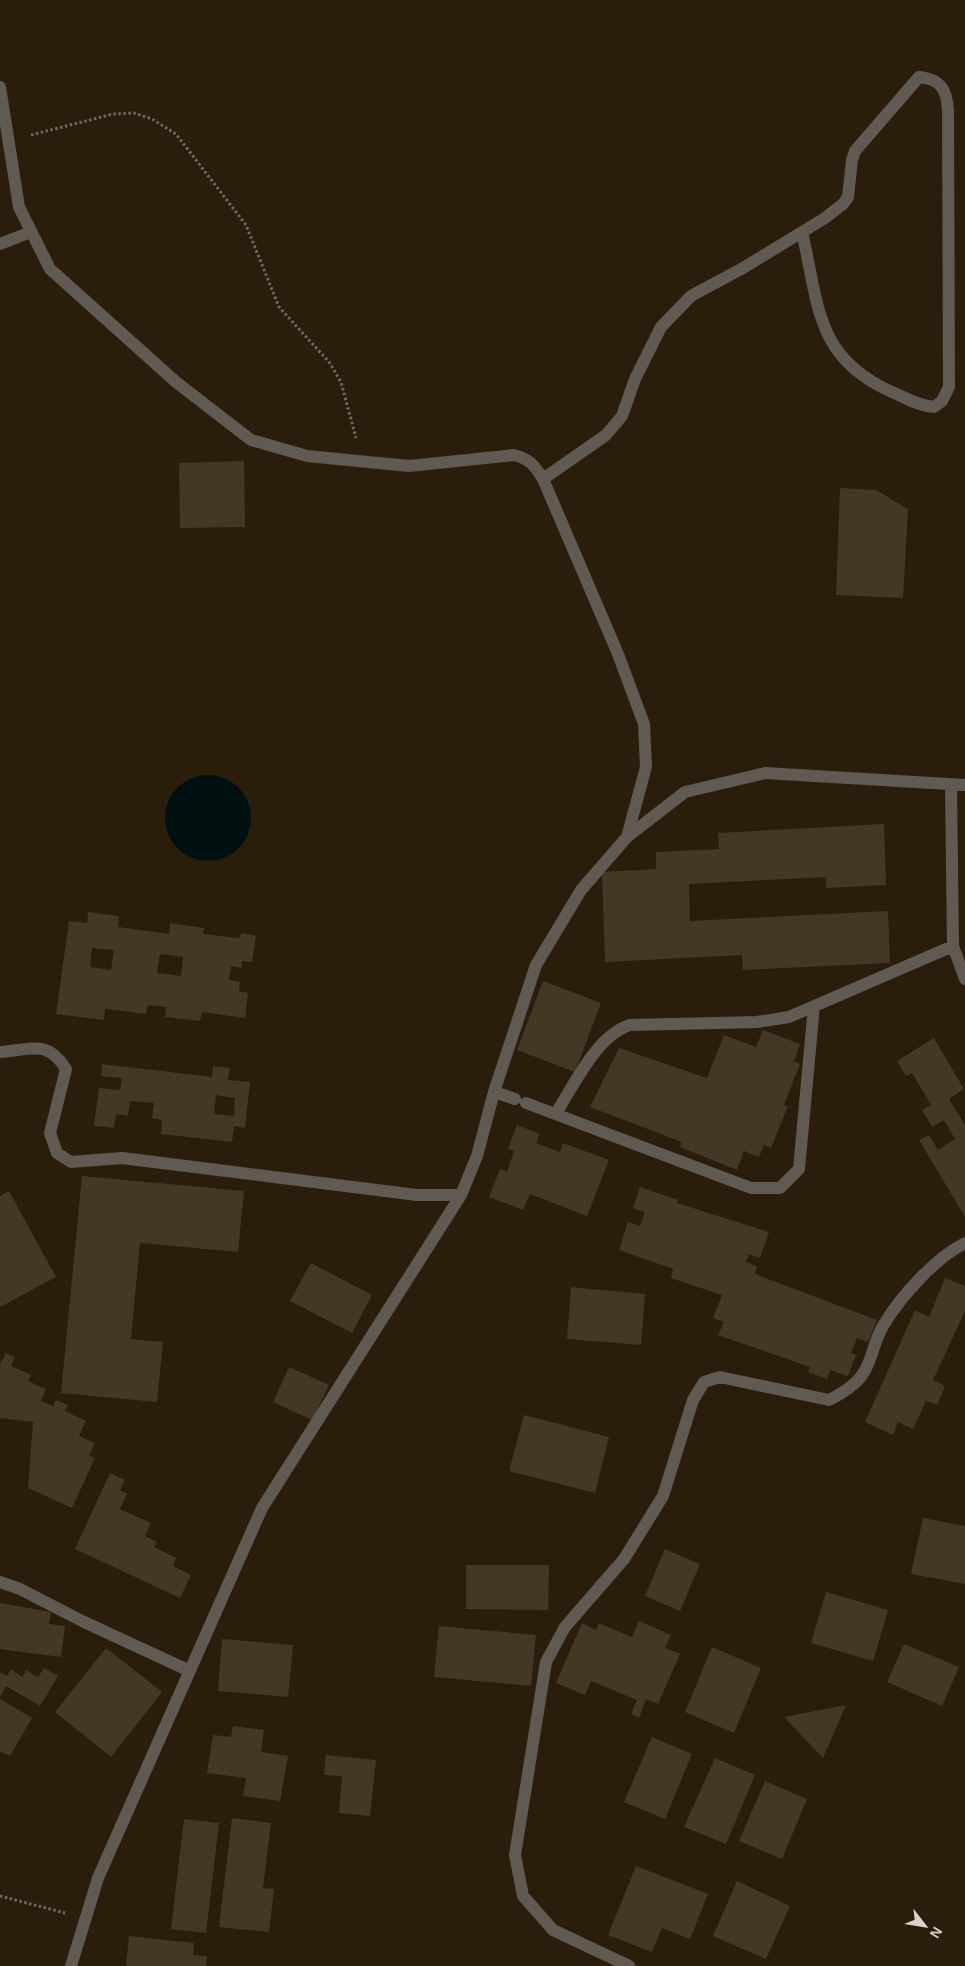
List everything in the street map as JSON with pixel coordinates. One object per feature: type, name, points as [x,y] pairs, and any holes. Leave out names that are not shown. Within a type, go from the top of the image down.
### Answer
[{"type":"street","points":[[543,479],[606,435],[622,416],[635,379],[661,327],[691,296],[743,268],[843,204],[848,197],[852,160],[855,151],[919,77],[932,78],[941,87],[947,98],[948,111],[949,387],[942,401],[934,407],[923,406],[868,382],[842,359],[825,332],[802,232]]},
{"type":"street","points":[[0,87],[19,207],[50,269],[176,382],[251,440],[307,456],[409,466],[514,456],[530,461],[543,479],[618,654],[644,724],[646,767],[627,837]]},
{"type":"street","points":[[0,244],[31,232]]},
{"type":"street","points":[[71,1966],[98,1878],[262,1508],[461,1195],[477,1156],[494,1092],[536,965],[581,890],[627,837],[686,792],[765,773],[965,785]]},
{"type":"street","points":[[951,785],[954,946],[965,979]]},
{"type":"street","points":[[556,1113],[599,1047],[618,1029],[630,1025],[757,1022],[789,1017],[954,946]]},
{"type":"street","points":[[494,1092],[556,1113],[751,1188],[780,1188],[799,1169],[814,1006]]},
{"type":"street","points":[[0,1052],[36,1047],[47,1049],[59,1058],[66,1069],[50,1133],[57,1153],[71,1162],[122,1158],[417,1195],[461,1195]]},
{"type":"street","points":[[629,1966],[552,1930],[523,1896],[515,1855],[546,1662],[565,1628],[624,1558],[663,1496],[692,1400],[704,1382],[720,1377],[829,1400],[841,1394],[864,1373],[882,1327],[901,1301],[948,1252],[965,1242]]},
{"type":"street","points":[[0,1582],[20,1589],[84,1622],[190,1671]]},
{"type":"path","points":[[8,141],[113,114],[134,113],[152,119],[176,134],[246,225],[279,307],[302,330],[341,382],[363,462]]},
{"type":"path","points":[[0,1896],[86,1918]]},
{"type":"shaded area","points":[[208,775],[225,778],[239,787],[248,801],[251,818],[248,835],[239,849],[225,858],[208,861],[191,858],[177,849],[168,835],[165,818],[168,801],[177,787],[191,778]]},
{"type":"building","points":[[244,461],[245,527],[180,528],[179,463]]},
{"type":"building","points":[[840,488],[876,490],[908,509],[903,598],[836,595]]},
{"type":"building","points":[[884,824],[886,885],[826,888],[826,877],[689,884],[690,921],[888,911],[890,963],[743,970],[742,955],[605,962],[602,872],[656,869],[656,852],[719,849],[718,833]]},
{"type":"building","points":[[88,912],[119,916],[118,927],[169,934],[170,923],[204,928],[203,934],[240,938],[241,933],[256,936],[252,962],[242,961],[242,968],[231,966],[229,980],[240,982],[239,991],[248,993],[245,1018],[202,1012],[200,1021],[165,1017],[166,1007],[148,1005],[146,1014],[105,1009],[104,1020],[56,1014],[69,921],[87,923]],"holes":[[[92,948],[114,950],[111,970],[90,967]],[[160,954],[183,957],[181,976],[157,973]]]},
{"type":"building","points":[[543,981],[601,1003],[575,1072],[517,1050]]},
{"type":"building","points":[[763,1030],[800,1044],[794,1061],[800,1064],[784,1105],[788,1106],[771,1148],[764,1145],[759,1157],[744,1151],[737,1170],[680,1147],[682,1142],[590,1107],[619,1048],[707,1078],[724,1035],[756,1047]]},
{"type":"building","points":[[934,1038],[964,1089],[949,1099],[965,1125],[965,1217],[919,1140],[929,1135],[938,1150],[955,1139],[944,1120],[932,1127],[922,1110],[931,1105],[912,1073],[906,1076],[897,1061]]},
{"type":"building","points":[[102,1064],[212,1077],[213,1066],[230,1068],[228,1080],[250,1082],[245,1128],[234,1126],[232,1142],[161,1134],[162,1120],[152,1118],[154,1103],[130,1101],[128,1116],[116,1114],[114,1128],[94,1126],[99,1088],[120,1090],[122,1078],[101,1076]],"holes":[[[216,1095],[235,1098],[234,1116],[214,1114]]]},
{"type":"building","points":[[517,1125],[540,1134],[536,1143],[560,1152],[563,1143],[609,1160],[587,1216],[530,1194],[523,1210],[489,1197],[500,1169],[507,1172],[514,1151],[508,1149]]},
{"type":"building","points":[[82,1176],[244,1191],[238,1252],[140,1243],[131,1339],[163,1342],[157,1402],[61,1393]]},
{"type":"building","points":[[640,1187],[678,1200],[677,1203],[769,1232],[760,1258],[749,1254],[746,1262],[757,1266],[755,1274],[877,1320],[868,1342],[857,1338],[851,1353],[856,1355],[848,1376],[830,1370],[827,1379],[808,1372],[810,1367],[718,1335],[724,1322],[713,1318],[722,1295],[671,1278],[673,1269],[619,1250],[628,1222],[640,1226],[645,1212],[633,1208]]},
{"type":"building","points":[[9,1191],[56,1277],[0,1307],[0,1196]]},
{"type":"building","points":[[311,1263],[372,1295],[352,1333],[290,1301]]},
{"type":"building","points":[[945,1278],[965,1286],[965,1311],[933,1380],[945,1386],[937,1405],[926,1401],[913,1429],[898,1422],[893,1435],[865,1422],[915,1310],[929,1317]]},
{"type":"building","points":[[571,1287],[645,1294],[641,1345],[567,1339]]},
{"type":"building","points":[[6,1353],[15,1357],[11,1366],[31,1375],[28,1381],[46,1389],[41,1401],[53,1406],[56,1400],[68,1405],[65,1411],[86,1421],[79,1436],[95,1443],[89,1456],[95,1458],[72,1508],[28,1488],[33,1422],[0,1418],[0,1364]]},
{"type":"building","points":[[289,1367],[329,1385],[312,1420],[273,1402]]},
{"type":"building","points":[[524,1415],[609,1437],[595,1493],[509,1471]]},
{"type":"building","points":[[110,1473],[125,1480],[120,1490],[127,1494],[120,1509],[151,1523],[145,1536],[157,1542],[154,1547],[176,1558],[173,1566],[191,1575],[180,1598],[75,1549]]},
{"type":"building","points":[[923,1518],[965,1526],[965,1584],[911,1574]]},
{"type":"building","points":[[665,1549],[700,1564],[680,1611],[645,1596]]},
{"type":"building","points":[[466,1565],[549,1565],[548,1610],[466,1609]]},
{"type":"building","points":[[826,1592],[888,1610],[873,1661],[811,1643]]},
{"type":"building","points":[[0,1603],[51,1612],[49,1624],[65,1626],[61,1657],[0,1649]]},
{"type":"building","points":[[639,1621],[671,1635],[665,1648],[680,1654],[658,1704],[646,1699],[639,1718],[631,1714],[637,1700],[591,1681],[585,1695],[556,1683],[582,1623],[596,1630],[599,1623],[632,1637]]},
{"type":"building","points":[[439,1626],[536,1635],[531,1686],[434,1677]]},
{"type":"building","points":[[222,1639],[293,1645],[288,1697],[218,1691]]},
{"type":"building","points":[[904,1644],[959,1667],[942,1706],[887,1682]]},
{"type":"building","points":[[712,1647],[761,1668],[734,1733],[685,1712]]},
{"type":"building","points":[[106,1648],[162,1692],[111,1757],[55,1712]]},
{"type":"building","points":[[44,1668],[58,1676],[40,1706],[6,1686],[0,1697],[0,1672],[7,1676],[11,1669],[22,1677],[26,1670],[38,1677]]},
{"type":"building","points":[[0,1699],[32,1718],[10,1756],[0,1751]]},
{"type":"building","points":[[846,1705],[823,1758],[784,1717]]},
{"type":"building","points":[[233,1726],[264,1730],[261,1752],[288,1756],[280,1801],[243,1796],[246,1778],[207,1773],[213,1735],[231,1737]]},
{"type":"building","points":[[652,1737],[692,1754],[665,1819],[624,1802]]},
{"type":"building","points":[[326,1755],[376,1760],[370,1816],[339,1813],[342,1776],[324,1775]]},
{"type":"building","points":[[715,1758],[755,1775],[726,1844],[684,1827]]},
{"type":"building","points":[[765,1781],[807,1799],[782,1859],[739,1841]]},
{"type":"building","points":[[232,1818],[271,1823],[263,1888],[274,1889],[269,1932],[219,1927]]},
{"type":"building","points":[[184,1819],[219,1823],[206,1933],[171,1929]]},
{"type":"building","points":[[636,1866],[708,1894],[690,1939],[662,1928],[652,1952],[608,1935]]},
{"type":"building","points":[[737,1881],[790,1906],[766,1959],[713,1936]]},
{"type":"building","points":[[129,1936],[194,1943],[193,1955],[207,1956],[206,1966],[126,1966]]}]
